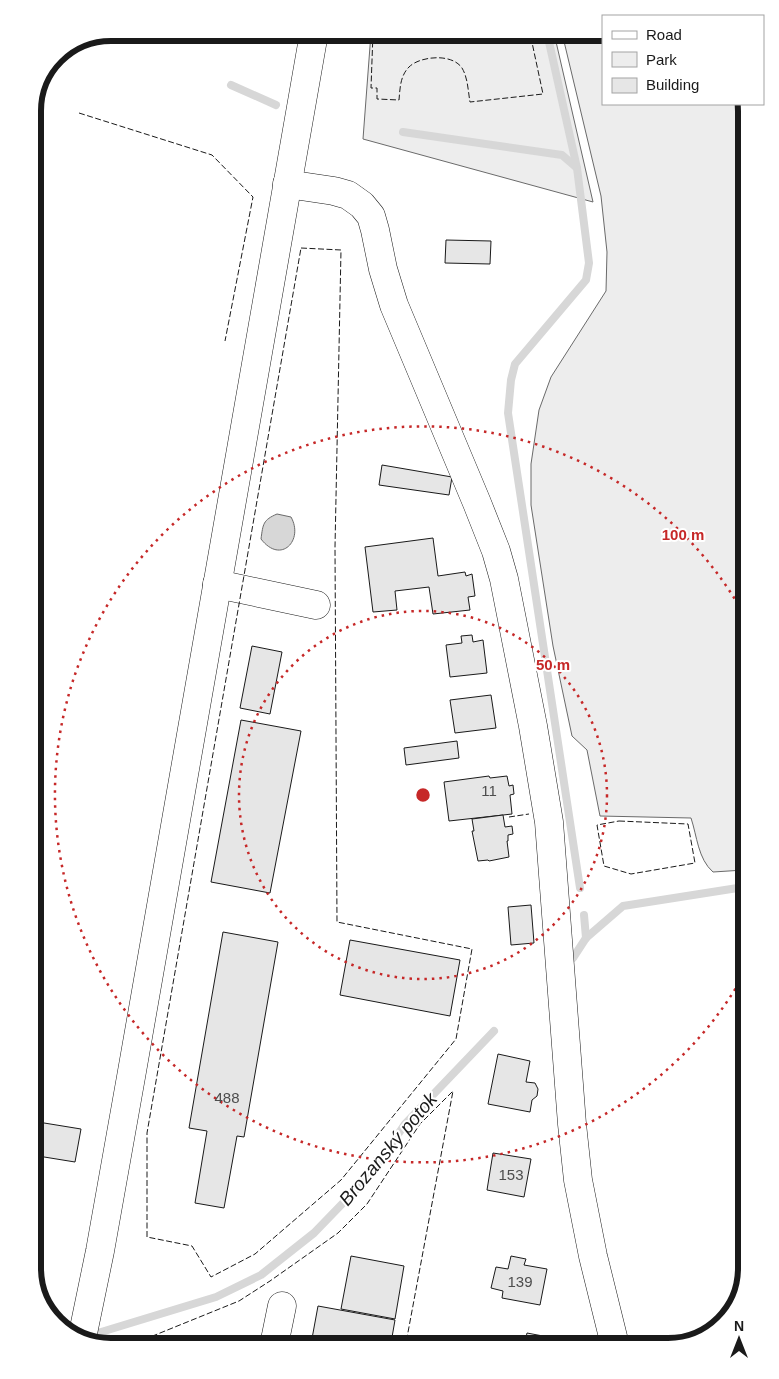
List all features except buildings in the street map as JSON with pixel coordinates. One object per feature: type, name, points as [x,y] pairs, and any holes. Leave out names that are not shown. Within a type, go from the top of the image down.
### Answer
[{"type":"main road","points":[[83,1332],[100,1251],[313,41]]},
{"type":"main road","points":[[287,184],[334,191],[348,196],[362,205],[371,216],[383,270],[394,305],[477,503],[496,551],[504,579],[533,726],[549,822],[578,1180],[593,1256],[613,1338]]},
{"type":"main road","points":[[217,584],[316,605]]},
{"type":"main road","points":[[275,1338],[282,1306]]},
{"type":"green space","points":[[370,41],[556,41],[593,202],[363,139]]},
{"type":"green space","points":[[564,41],[602,41],[602,105],[737,105],[738,870],[713,872],[708,867],[701,854],[691,818],[600,816],[587,750],[572,736],[553,646],[531,505],[531,464],[539,410],[551,377],[606,291],[607,252],[601,196]]},
{"type":"shaded area","points":[[277,514],[291,517],[294,526],[295,534],[292,541],[283,550],[276,550],[261,539],[264,523]]},
{"type":"waterway","points":[[549,41],[577,168]]},
{"type":"waterway","points":[[231,85],[276,105]]},
{"type":"waterway","points":[[403,132],[562,155],[577,168],[589,263],[586,280],[515,364],[511,380],[508,413],[580,888]]},
{"type":"waterway","name":"Brozanský potok","points":[[573,958],[586,938],[623,906],[738,888]]},
{"type":"waterway","points":[[584,915],[586,938]]},
{"type":"waterway","name":"Brozanský potok","points":[[92,1335],[216,1297],[261,1275],[314,1233],[372,1173],[405,1124],[494,1031]]},
{"type":"fence","points":[[373,41],[371,88],[377,88],[377,99],[399,100],[402,78],[409,67],[421,60],[444,58],[457,63],[462,68],[467,80],[470,102],[543,94],[532,41]]},
{"type":"fence","points":[[79,113],[212,155],[253,197],[225,341]]},
{"type":"fence","points":[[301,248],[341,250],[335,547],[337,922],[472,949],[456,1039],[341,1180],[255,1254],[211,1277],[192,1246],[147,1237],[147,1133],[301,248]]},
{"type":"fence","points":[[509,817],[529,814]]},
{"type":"fence","points":[[619,821],[688,824],[695,863],[631,874],[604,866],[597,825],[619,821]]},
{"type":"fence","points":[[148,1338],[239,1301],[338,1233],[367,1204],[420,1124],[453,1091],[407,1338]]}]
